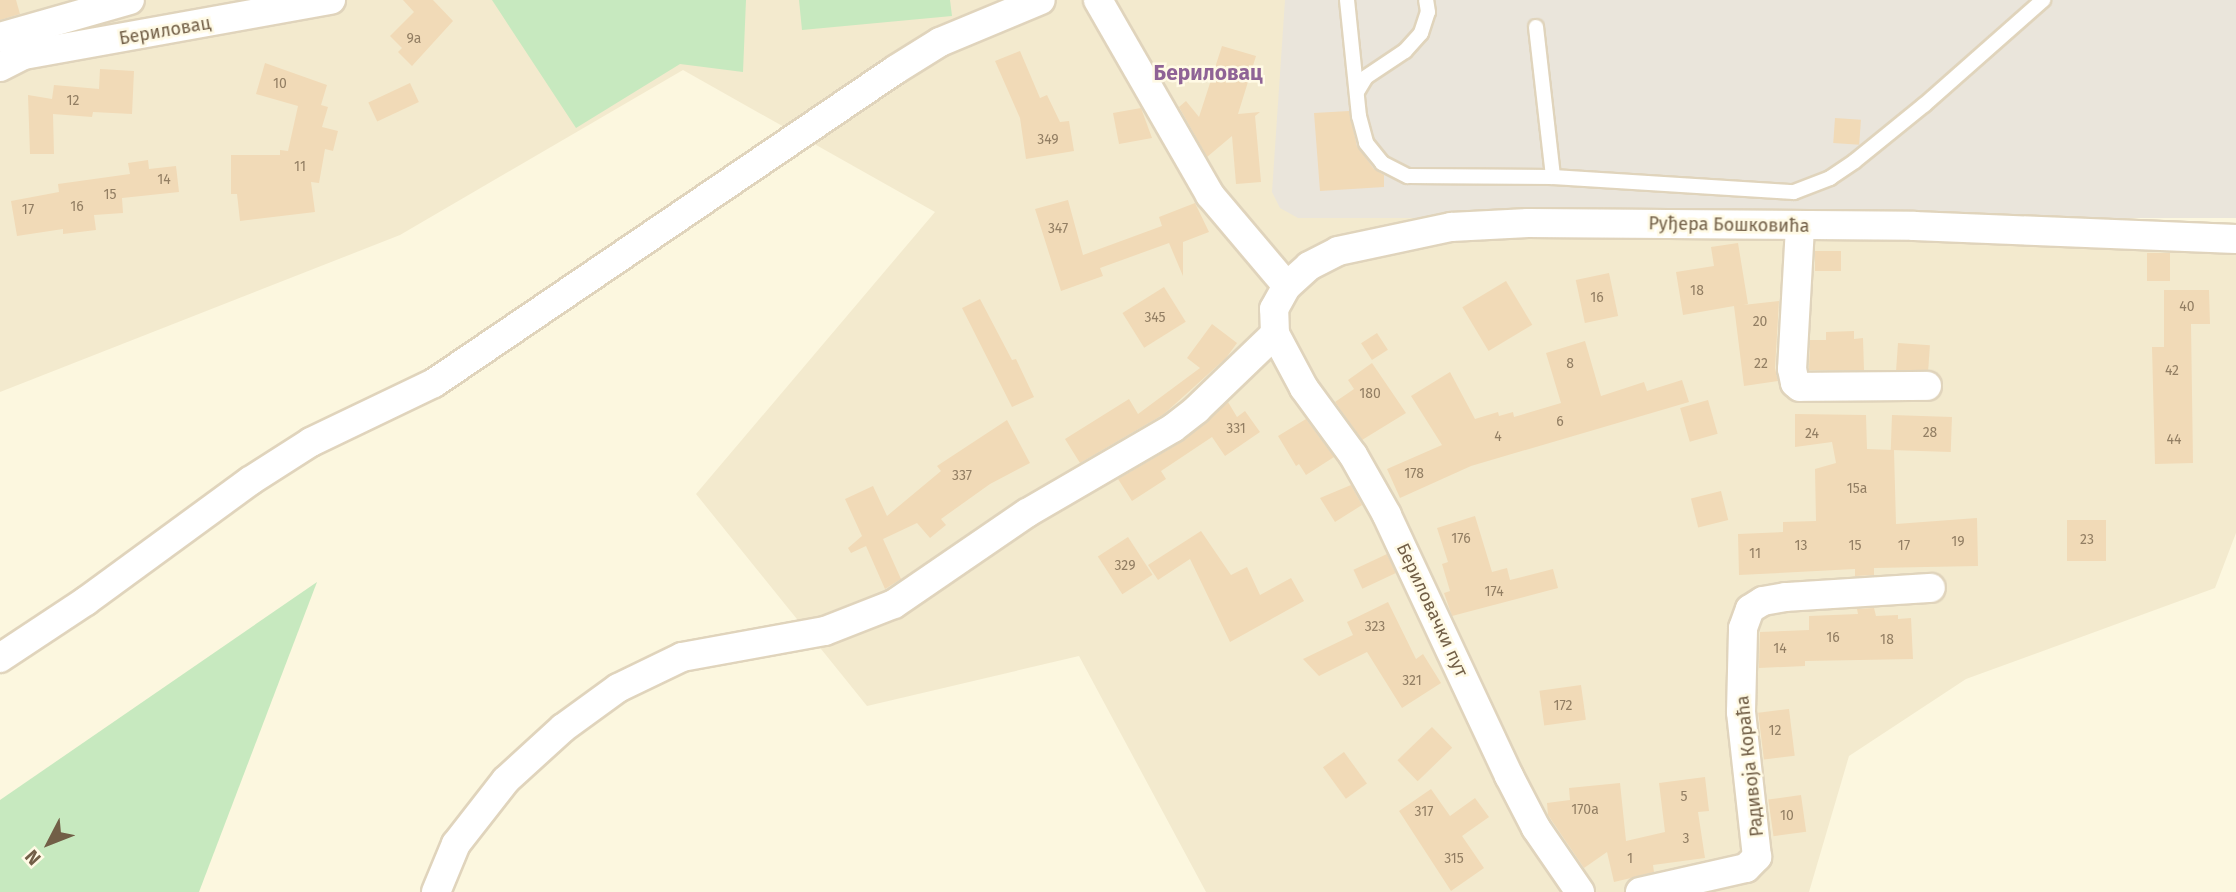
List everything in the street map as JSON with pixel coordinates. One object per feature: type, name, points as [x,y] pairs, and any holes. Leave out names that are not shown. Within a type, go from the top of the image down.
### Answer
[{"type":"street","points":[[0,37],[130,0]]},
{"type":"street","name":"Бериловац","points":[[0,67],[24,55],[331,0]]},
{"type":"street","points":[[0,658],[86,601],[250,481],[311,442],[434,383],[895,70],[940,42],[1041,0]]},
{"type":"street","points":[[1098,0],[1210,195],[1287,286]]},
{"type":"street","name":"Руђера Бошковића","points":[[1275,334],[1274,309],[1287,286],[1309,266],[1338,251],[1451,227],[1528,223],[1914,226],[2236,239]]},
{"type":"street","points":[[1800,226],[1792,369],[1795,383],[1800,387],[1927,386]]},
{"type":"street","points":[[436,892],[456,844],[506,780],[563,729],[618,688],[682,657],[825,631],[894,604],[953,568],[1027,513],[1173,428],[1197,409],[1275,334]]},
{"type":"street","name":"Бериловачки пут","points":[[1275,334],[1304,388],[1353,454],[1388,515],[1514,786],[1536,828],[1580,892]]},
{"type":"street","name":"Радивоја Кораћа","points":[[1640,892],[1746,868],[1757,858],[1741,712],[1743,628],[1750,608],[1763,601],[1786,597],[1930,588]]},
{"type":"lane","points":[[1347,0],[1357,92],[1366,143],[1382,163],[1408,176],[1553,177],[1794,192],[1830,178],[1855,161],[1924,105],[2043,0]]},
{"type":"lane","points":[[1357,92],[1366,77],[1405,51],[1421,33],[1428,12],[1426,0]]},
{"type":"lane","points":[[1536,27],[1553,177]]},
{"type":"shaded area","points":[[0,0],[1292,0],[1281,207],[2236,250],[2236,533],[2215,588],[1966,679],[1849,756],[1809,892],[1206,892],[1079,656],[867,706],[696,494],[935,212],[683,70],[400,235],[0,392]]},
{"type":"shaded area","points":[[1285,0],[2236,0],[2236,218],[1298,218],[1280,208],[1272,192]]},
{"type":"green space","points":[[492,0],[746,0],[743,72],[680,64],[576,128]]},
{"type":"green space","points":[[799,0],[950,0],[952,16],[802,30]]},
{"type":"green space","points":[[317,582],[199,892],[0,892],[0,800]]},
{"type":"building","points":[[0,0],[16,0],[20,14],[0,20]]},
{"type":"building","points":[[403,0],[433,0],[453,21],[412,66],[398,52],[402,48],[390,36],[414,12]]},
{"type":"building","points":[[1222,46],[1256,56],[1238,114],[1260,112],[1255,116],[1261,182],[1236,184],[1232,136],[1207,157],[1179,107],[1186,101],[1199,117]]},
{"type":"building","points":[[1020,51],[1040,98],[1047,95],[1060,122],[1069,121],[1074,151],[1026,159],[1020,118],[995,61]]},
{"type":"building","points":[[265,63],[327,85],[321,105],[328,107],[322,127],[338,131],[333,151],[325,149],[319,183],[311,182],[315,212],[240,221],[237,194],[231,194],[231,155],[280,155],[280,150],[288,151],[298,106],[256,94]]},
{"type":"building","points":[[100,69],[134,71],[132,114],[93,112],[92,117],[53,114],[54,154],[30,154],[28,95],[52,99],[54,85],[99,89]]},
{"type":"building","points":[[410,83],[419,102],[377,121],[368,102]]},
{"type":"building","points":[[1141,108],[1152,138],[1119,144],[1113,113]]},
{"type":"building","points":[[1349,111],[1357,146],[1374,169],[1384,175],[1384,187],[1320,191],[1314,113]]},
{"type":"building","points":[[1835,118],[1861,120],[1859,145],[1833,143]]},
{"type":"building","points":[[148,160],[149,169],[176,166],[179,192],[122,198],[123,213],[94,215],[96,230],[63,234],[63,229],[17,236],[11,201],[59,192],[58,184],[130,174],[128,163]]},
{"type":"building","points":[[1068,200],[1083,255],[1162,226],[1159,217],[1195,203],[1209,232],[1183,242],[1183,276],[1169,243],[1100,268],[1103,276],[1061,291],[1035,209]]},
{"type":"building","points":[[1738,243],[1748,304],[1743,305],[1779,301],[1775,368],[1778,381],[1744,386],[1734,306],[1683,315],[1676,272],[1714,266],[1711,247]]},
{"type":"building","points":[[1815,251],[1841,251],[1841,271],[1815,271]]},
{"type":"building","points":[[2147,253],[2170,253],[2170,281],[2147,281]]},
{"type":"building","points":[[1609,273],[1618,316],[1585,323],[1576,280]]},
{"type":"building","points":[[1506,281],[1532,325],[1489,351],[1462,307]]},
{"type":"building","points":[[1164,287],[1186,322],[1144,348],[1122,313]]},
{"type":"building","points":[[2164,290],[2209,290],[2210,324],[2191,324],[2193,463],[2155,464],[2152,347],[2164,347]]},
{"type":"building","points":[[980,299],[1012,360],[1016,359],[1034,397],[1012,407],[962,308]]},
{"type":"building","points":[[1212,324],[1237,343],[1226,358],[1164,414],[1080,463],[1065,439],[1129,399],[1138,414],[1200,368],[1187,358]]},
{"type":"building","points":[[1854,331],[1854,339],[1863,338],[1864,370],[1809,370],[1810,340],[1826,340],[1826,332]]},
{"type":"building","points":[[1377,333],[1388,350],[1372,360],[1361,343]]},
{"type":"building","points":[[1585,341],[1601,396],[1644,382],[1647,391],[1682,380],[1689,402],[1471,466],[1400,498],[1387,469],[1442,445],[1411,396],[1450,372],[1475,419],[1498,412],[1499,416],[1513,412],[1514,417],[1561,403],[1546,353]]},
{"type":"building","points":[[1898,343],[1930,345],[1928,372],[1896,370]]},
{"type":"building","points":[[1372,363],[1406,413],[1362,440],[1335,402],[1354,389],[1348,380]]},
{"type":"building","points":[[1708,400],[1718,434],[1690,442],[1680,408]]},
{"type":"building","points":[[1228,402],[1237,417],[1245,411],[1260,432],[1225,456],[1212,437],[1161,471],[1166,479],[1132,501],[1118,479],[1183,441]]},
{"type":"building","points":[[1795,414],[1866,415],[1867,449],[1894,450],[1896,524],[1977,518],[1978,566],[1874,568],[1874,575],[1855,576],[1855,569],[1739,575],[1738,534],[1783,532],[1783,522],[1816,521],[1815,469],[1836,463],[1832,442],[1795,447]]},
{"type":"building","points":[[1892,415],[1952,417],[1951,452],[1891,450]]},
{"type":"building","points":[[1306,419],[1334,457],[1306,475],[1299,464],[1296,466],[1278,436]]},
{"type":"building","points":[[1007,420],[1030,463],[990,484],[941,519],[946,525],[930,538],[917,523],[883,539],[901,579],[885,589],[866,546],[851,553],[848,548],[862,536],[845,499],[873,486],[887,516],[941,471],[937,466]]},
{"type":"building","points":[[1351,485],[1362,505],[1335,522],[1320,498]]},
{"type":"building","points":[[1721,491],[1728,520],[1698,528],[1691,498]]},
{"type":"building","points":[[1475,516],[1492,572],[1507,568],[1510,580],[1553,569],[1558,588],[1452,616],[1444,593],[1450,591],[1442,564],[1448,562],[1437,528]]},
{"type":"building","points":[[2067,520],[2106,520],[2106,561],[2067,561]]},
{"type":"building","points":[[1201,531],[1231,575],[1247,567],[1260,595],[1291,578],[1304,601],[1230,642],[1190,559],[1158,580],[1148,565]]},
{"type":"building","points":[[1128,537],[1153,575],[1122,594],[1098,557]]},
{"type":"building","points":[[1387,554],[1396,573],[1362,589],[1353,570]]},
{"type":"building","points":[[1388,602],[1416,659],[1423,654],[1441,683],[1402,708],[1367,652],[1319,676],[1303,659],[1353,635],[1347,622]]},
{"type":"building","points":[[1874,608],[1876,616],[1898,615],[1898,619],[1911,618],[1913,659],[1805,661],[1805,666],[1759,668],[1760,632],[1809,630],[1809,616],[1858,614],[1857,609]]},
{"type":"building","points":[[1581,685],[1586,720],[1544,726],[1539,691]]},
{"type":"building","points":[[1789,709],[1795,756],[1764,759],[1758,713]]},
{"type":"building","points":[[1432,727],[1452,748],[1418,781],[1397,760]]},
{"type":"building","points":[[1344,752],[1367,784],[1346,799],[1323,767]]},
{"type":"building","points":[[1705,777],[1709,811],[1698,812],[1705,858],[1653,865],[1654,872],[1631,878],[1614,882],[1607,852],[1584,868],[1548,815],[1547,803],[1570,800],[1569,788],[1620,783],[1626,841],[1665,832],[1659,783]]},
{"type":"building","points":[[1431,789],[1450,816],[1475,798],[1489,817],[1462,836],[1484,868],[1451,891],[1399,811]]},
{"type":"building","points":[[1801,795],[1806,832],[1773,836],[1768,800]]},
{"type":"district","name":"Бериловац","points":[[1208,73]]}]
